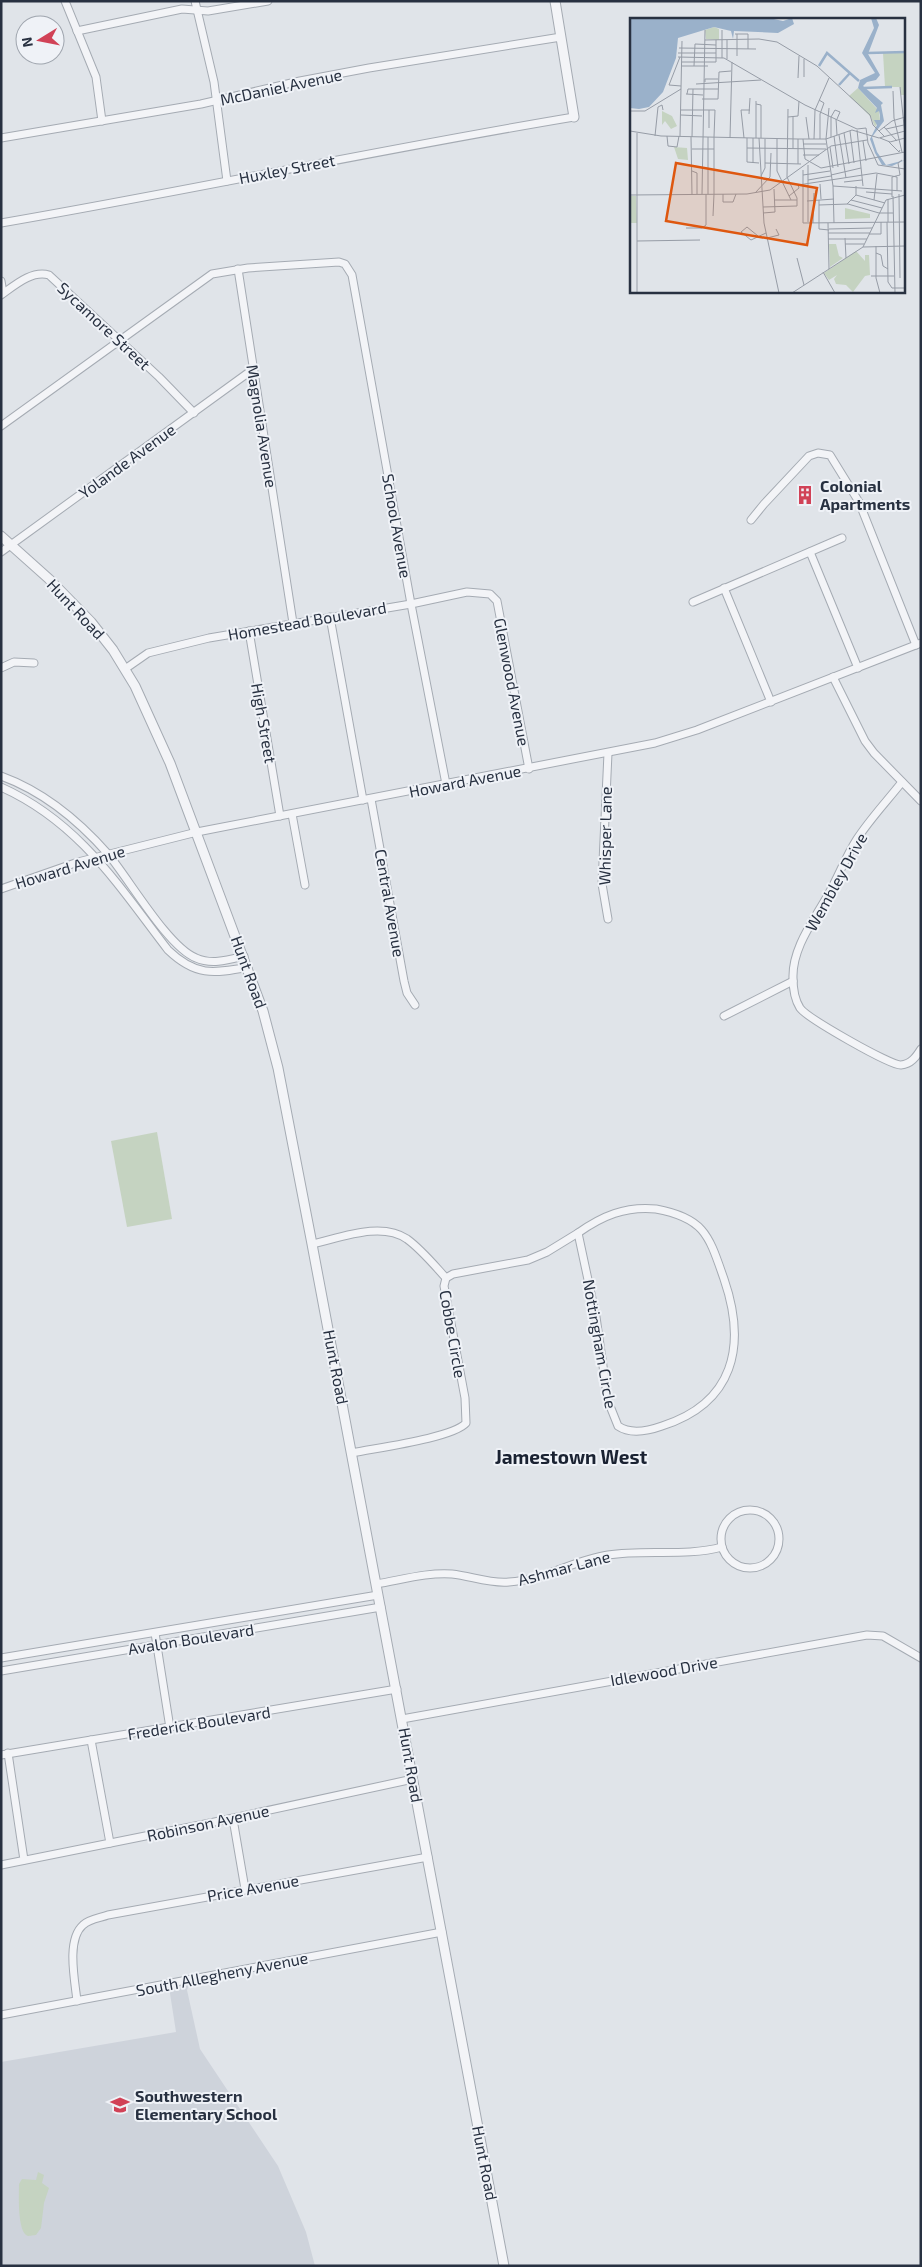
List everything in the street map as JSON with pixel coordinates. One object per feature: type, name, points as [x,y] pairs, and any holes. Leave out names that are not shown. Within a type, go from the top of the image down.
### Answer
[{"type":"street","points":[[65,1],[96,77],[102,121]]},
{"type":"street","points":[[195,1],[216,100],[227,181]]},
{"type":"street","points":[[77,31],[182,9],[208,11],[268,1]]},
{"type":"street","points":[[555,1],[574,117]]},
{"type":"street","name":"McDaniel Avenue","points":[[1,138],[216,100],[300,81],[370,68],[561,37]]},
{"type":"street","name":"Huxley Street","points":[[1,223],[360,154],[574,117]]},
{"type":"street","name":"School Avenue","points":[[238,269],[339,262],[350,268],[446,784]]},
{"type":"street","points":[[1,426],[212,274],[238,269]]},
{"type":"street","name":"Magnolia Avenue","points":[[238,269],[249,330],[252,370],[292,623]]},
{"type":"street","name":"Sycamore Street","points":[[2,294],[32,275],[41,273],[50,275],[194,413]]},
{"type":"street","points":[[1,281],[2,294]]},
{"type":"street","name":"Yolande Avenue","points":[[1,552],[252,370]]},
{"type":"street","points":[[751,520],[809,456],[818,453],[830,455],[859,502],[918,644]]},
{"type":"street","name":"Hunt Road","points":[[1,536],[90,622],[125,668],[156,728],[244,956],[263,1011],[276,1060],[312,1244],[504,2266]]},
{"type":"street","points":[[693,602],[842,538]]},
{"type":"street","points":[[810,552],[858,668]]},
{"type":"street","points":[[724,588],[771,702]]},
{"type":"street","name":"Homestead Boulevard","points":[[125,668],[148,653],[249,631],[411,604],[467,592],[482,592],[493,596]]},
{"type":"street","name":"Glenwood Avenue","points":[[493,596],[497,601],[529,769]]},
{"type":"street","points":[[330,617],[363,800]]},
{"type":"street","name":"High Street","points":[[249,631],[280,816]]},
{"type":"street","name":"Howard Avenue","points":[[1,889],[95,857],[197,832],[655,743],[697,730],[918,644]]},
{"type":"street","points":[[1,668],[14,662],[34,663]]},
{"type":"street","points":[[833,677],[865,741],[921,800]]},
{"type":"street","name":"Whisper Lane","points":[[608,753],[602,884],[608,919]]},
{"type":"street","points":[[1,776],[27,788],[54,805],[80,827],[108,854],[170,936],[186,953],[194,958],[213,962],[244,956]]},
{"type":"street","name":"Wembley Drive","points":[[793,981],[794,961],[799,947],[858,838],[902,782]]},
{"type":"street","points":[[1,787],[30,802],[61,822],[95,857],[168,950],[184,965],[205,972],[225,972],[248,967]]},
{"type":"street","name":"Central Avenue","points":[[371,799],[404,981],[407,993],[415,1005]]},
{"type":"street","points":[[292,814],[305,885]]},
{"type":"street","points":[[724,1016],[793,981],[796,996],[804,1012],[815,1021],[896,1065],[910,1062],[916,1058],[921,1049]]},
{"type":"street","name":"Nottingham Circle","points":[[446,1278],[453,1274],[528,1260],[547,1252],[599,1218],[612,1213],[650,1209],[671,1212],[687,1218],[704,1231],[710,1240],[731,1301],[735,1322],[734,1350],[727,1374],[718,1390],[705,1402],[678,1421],[650,1430],[629,1431],[618,1426],[613,1418],[608,1401],[596,1317],[578,1233]]},
{"type":"street","name":"Cobbe Circle","points":[[312,1244],[368,1232],[392,1232],[406,1238],[446,1278],[444,1286],[465,1398],[466,1423],[458,1430],[441,1435],[352,1453]]},
{"type":"street","points":[[744,1510],[763,1512],[771,1518],[780,1535],[776,1554],[769,1561],[752,1568],[742,1567],[733,1563],[722,1547],[721,1537],[728,1520],[736,1513],[744,1510]]},
{"type":"street","name":"Ashmar Lane","points":[[376,1584],[430,1575],[452,1574],[508,1583],[534,1579],[586,1560],[607,1555],[638,1552],[691,1552],[722,1547]]},
{"type":"street","name":"Avalon Boulevard","points":[[1,1658],[155,1634],[378,1595]]},
{"type":"street","name":"Avalon Boulevard","points":[[1,1671],[381,1607]]},
{"type":"street","points":[[155,1634],[170,1728]]},
{"type":"street","name":"Idlewood Drive","points":[[402,1719],[866,1635],[883,1636],[921,1658]]},
{"type":"street","name":"Frederick Boulevard","points":[[4,1754],[397,1690]]},
{"type":"street","points":[[91,1740],[110,1843]]},
{"type":"street","points":[[4,1754],[24,1860]]},
{"type":"street","name":"Robinson Avenue","points":[[1,1865],[233,1819],[413,1779]]},
{"type":"street","points":[[233,1819],[245,1890]]},
{"type":"street","name":"Price Avenue","points":[[77,2001],[73,1956],[76,1934],[81,1927],[92,1920],[108,1915],[428,1857]]},
{"type":"street","name":"South Allegheny Avenue","points":[[1,2015],[442,1932]]},
{"type":"shaded area","name":"Southwestern Elementary School","points":[[190,1983],[187,1990],[200,2049],[278,2166],[306,2232],[315,2266],[1,2266],[1,2062],[176,2032],[169,1987]]},
{"type":"green space","points":[[157,1132],[172,1219],[127,1227],[111,1141]]},
{"type":"green space","points":[[38,2172],[44,2175],[42,2183],[49,2188],[44,2203],[41,2228],[36,2235],[28,2236],[24,2233],[20,2221],[19,2184],[22,2179],[36,2180]]},
{"type":"place","name":"Colonial Apartments","points":[[805,495]]},
{"type":"place","name":"Southwestern Elementary School","points":[[120,2105]]},
{"type":"district","name":"Jamestown West","points":[[571,1457]]}]
